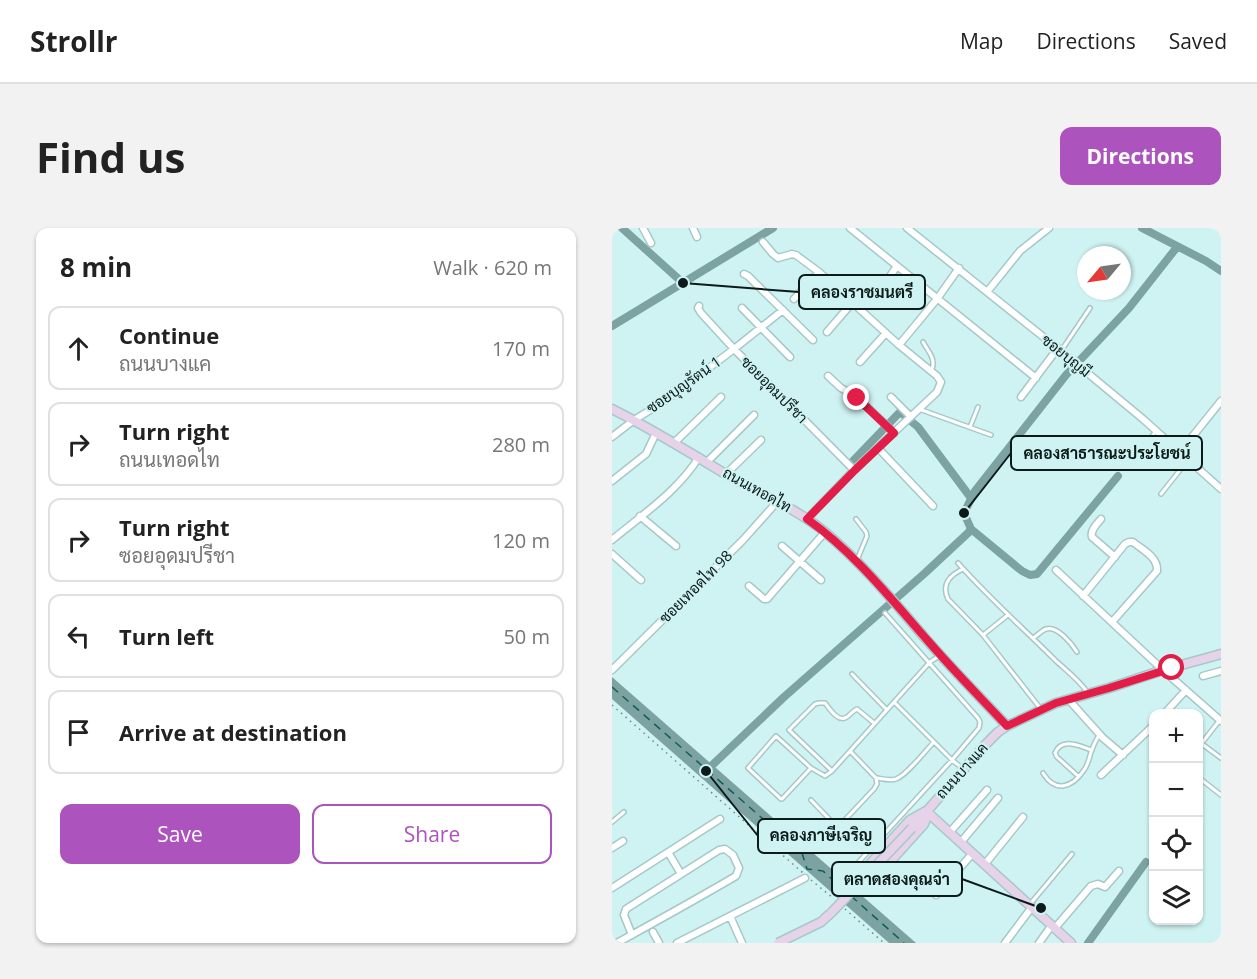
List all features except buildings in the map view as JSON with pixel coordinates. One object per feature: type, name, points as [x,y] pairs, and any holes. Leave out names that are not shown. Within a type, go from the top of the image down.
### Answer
[{"type":"main road","name":"ถนนเทอดไท","points":[[612,409],[807,519],[825,532],[888,596],[1007,726]]},
{"type":"main road","name":"ถนนบางแค","points":[[778,943],[821,922],[832,912],[912,828],[963,769],[998,732],[1007,726],[1068,699],[1221,654]]},
{"type":"main road","points":[[926,811],[924,824],[879,874],[873,875],[867,868],[869,864],[910,820],[926,811]]},
{"type":"main road","points":[[926,811],[1071,943]]},
{"type":"street","points":[[643,228],[651,243]]},
{"type":"street","points":[[693,228],[697,237]]},
{"type":"street","points":[[850,228],[1036,378]]},
{"type":"street","name":"ซอยบุญมี","points":[[907,228],[1059,350],[1220,486]]},
{"type":"street","points":[[987,292],[1020,251],[1049,228]]},
{"type":"street","points":[[763,242],[778,258],[796,255],[819,272],[941,382],[937,392],[807,519]]},
{"type":"street","points":[[888,279],[897,266]]},
{"type":"street","points":[[899,345],[959,268]]},
{"type":"street","points":[[794,299],[819,272]]},
{"type":"street","points":[[744,274],[813,340]]},
{"type":"street","points":[[827,332],[852,303]]},
{"type":"street","name":"ซอยอุดมปรีชา","points":[[699,306],[701,313],[734,349],[855,470]]},
{"type":"street","points":[[742,308],[790,357]]},
{"type":"street","name":"ซอยบุญรัตน์ 1","points":[[612,437],[665,401],[783,310]]},
{"type":"street","points":[[860,362],[886,333]]},
{"type":"street","points":[[1021,397],[1059,350]]},
{"type":"street","points":[[828,376],[857,398],[894,433]]},
{"type":"street","points":[[891,396],[911,417]]},
{"type":"street","points":[[674,443],[721,397]]},
{"type":"street","points":[[1179,452],[1221,400]]},
{"type":"street","points":[[612,540],[680,483],[690,471],[754,415]]},
{"type":"street","points":[[612,481],[646,454],[656,433]]},
{"type":"street","points":[[726,474],[761,440]]},
{"type":"street","points":[[878,448],[933,506]]},
{"type":"street","name":"ซอยเทอดไท 98","points":[[612,670],[743,540],[777,502]]},
{"type":"street","points":[[640,516],[676,546]]},
{"type":"street","points":[[1101,519],[1091,534],[1092,537],[1115,557]]},
{"type":"street","points":[[749,586],[764,599],[768,599],[825,532]]},
{"type":"street","points":[[1083,596],[1129,542],[1133,542],[1156,561],[1157,571],[1112,622]]},
{"type":"street","points":[[782,546],[821,580]]},
{"type":"street","points":[[612,554],[641,580]]},
{"type":"street","points":[[1056,570],[1220,720]]},
{"type":"street","points":[[1203,676],[1221,671]]},
{"type":"street","points":[[1169,709],[1186,690]]},
{"type":"street","points":[[1068,699],[1099,735],[1123,755]]},
{"type":"street","points":[[1101,775],[1149,730]]},
{"type":"street","points":[[950,832],[987,790]]},
{"type":"street","points":[[961,842],[998,798]]},
{"type":"street","points":[[986,864],[1023,817]]},
{"type":"street","points":[[612,888],[720,819]]},
{"type":"street","points":[[612,848],[623,841]]},
{"type":"street","points":[[617,943],[632,935],[693,902],[736,876],[739,868],[733,855],[728,850],[722,849],[624,911],[624,917],[632,935]]},
{"type":"street","points":[[668,852],[681,874]]},
{"type":"street","points":[[936,894],[973,853]]},
{"type":"street","points":[[1039,943],[1091,886],[1098,884],[1105,887],[1119,871]]},
{"type":"street","points":[[677,943],[805,878]]},
{"type":"street","points":[[1005,943],[1031,906]]},
{"type":"street","points":[[730,916],[742,943]]},
{"type":"street","points":[[653,932],[659,943]]},
{"type":"lane","points":[[1059,350],[1090,308]]},
{"type":"lane","points":[[923,342],[933,359],[931,371]]},
{"type":"lane","points":[[970,427],[978,407]]},
{"type":"lane","points":[[920,409],[991,435]]},
{"type":"lane","points":[[1138,455],[1156,430]]},
{"type":"lane","points":[[1161,494],[1188,460]]},
{"type":"lane","points":[[856,519],[866,532],[867,539],[856,562]]},
{"type":"lane","points":[[958,563],[981,589],[1079,680],[1088,694]]},
{"type":"lane","points":[[963,569],[952,574],[945,586],[948,599],[983,635],[1041,710]]},
{"type":"lane","points":[[855,867],[979,729],[980,722],[885,613]]},
{"type":"lane","points":[[983,635],[1008,615]]},
{"type":"lane","points":[[1033,638],[1045,629],[1051,629],[1067,638],[1077,652]]},
{"type":"lane","points":[[811,768],[781,799],[748,768],[776,736],[811,768],[824,776],[850,752],[930,662],[940,655]]},
{"type":"lane","points":[[852,674],[887,710]]},
{"type":"lane","points":[[894,702],[963,769]]},
{"type":"lane","points":[[832,771],[789,730],[815,704],[819,703],[825,704],[837,718],[845,718],[857,709],[874,723]]},
{"type":"lane","points":[[1203,743],[1220,720]]},
{"type":"lane","points":[[1043,773],[1054,786],[1064,787],[1084,771],[1099,735]]},
{"type":"lane","points":[[876,778],[890,780],[903,775],[934,742]]},
{"type":"lane","points":[[1078,776],[1057,758],[1055,753],[1057,749],[1063,744],[1072,744],[1092,750]]},
{"type":"lane","points":[[1203,745],[1221,758]]},
{"type":"lane","points":[[811,800],[834,824],[838,825],[874,789],[877,784],[876,778],[850,752]]},
{"type":"lane","points":[[1203,781],[1221,795]]},
{"type":"lane","points":[[612,822],[624,812]]},
{"type":"lane","points":[[1031,906],[1072,854]]},
{"type":"lane","points":[[1057,943],[1063,935]]},
{"type":"path","points":[[612,705],[884,943]]},
{"type":"water","points":[[612,677],[916,943],[889,943],[612,699]]},
{"type":"waterway","points":[[622,228],[683,283]]},
{"type":"waterway","points":[[612,326],[773,228]]},
{"type":"waterway","points":[[1142,228],[1221,271]]},
{"type":"waterway","points":[[706,771],[784,697],[968,533],[971,529],[964,513],[975,491],[1066,375],[1129,308],[1177,247]]},
{"type":"waterway","points":[[852,462],[900,412],[918,427],[971,498]]},
{"type":"waterway","points":[[971,529],[1022,571],[1030,575],[1037,574],[1118,476]]},
{"type":"waterway","points":[[1088,943],[1146,862]]},
{"type":"ferry route","points":[[612,687],[802,853],[807,869],[823,871],[847,893]]},
{"type":"ferry route","points":[[851,896],[904,943]]},
{"type":"place","name":"คลองราชมนตรี","points":[[683,283]]},
{"type":"place","name":"คลองสาธารณะประโยชน์","points":[[964,513]]},
{"type":"place","name":"คลองภาษีเจริญ","points":[[706,771]]},
{"type":"place","name":"ตลาดสองคุณจ่า","points":[[1041,908]]},
{"type":"route","points":[[857,398],[894,433],[807,519],[825,532],[863,568],[1007,726],[1056,703],[1172,668]]}]
